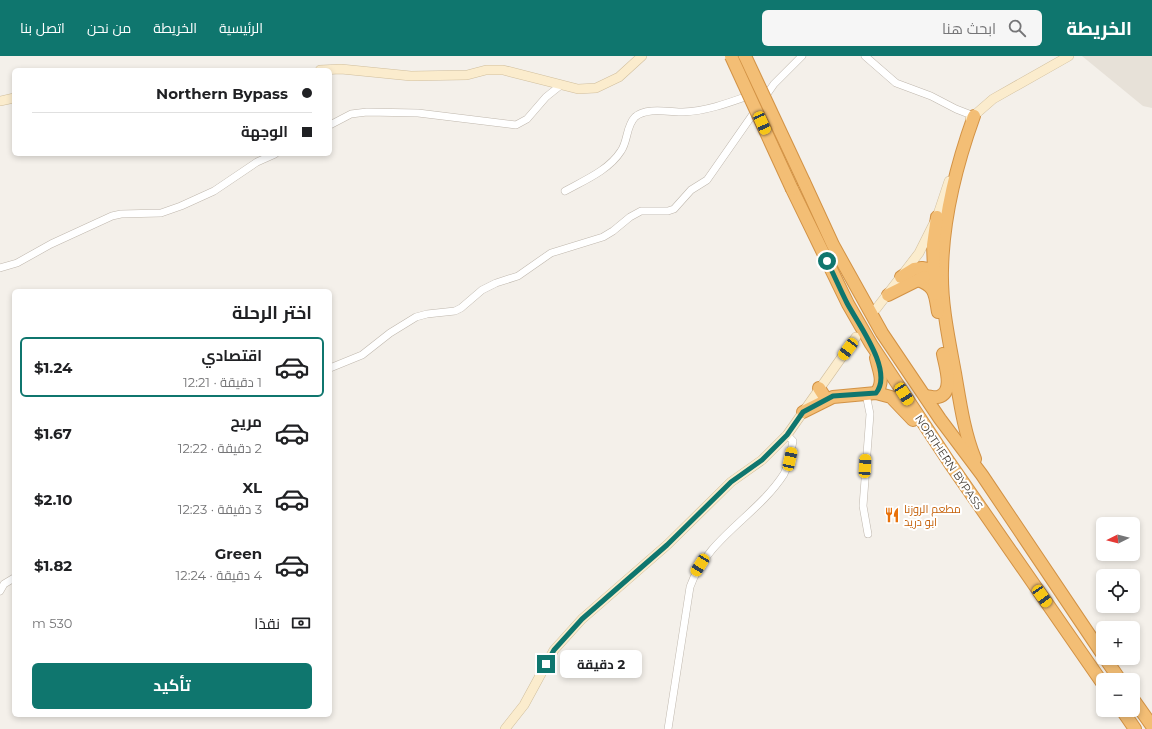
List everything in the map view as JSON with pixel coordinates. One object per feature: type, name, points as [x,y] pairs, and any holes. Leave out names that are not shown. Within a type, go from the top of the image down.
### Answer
[{"type":"highway","name":"NORTHERN BYPASS","points":[[731,56],[792,189],[848,304],[873,347],[949,462],[1096,674]]},
{"type":"highway","name":"NORTHERN BYPASS","points":[[746,56],[833,245],[860,296],[882,333],[940,419],[982,475],[1096,645]]},
{"type":"highway","points":[[925,396],[938,397],[946,392],[948,386],[935,297],[945,225],[966,138],[974,116]]},
{"type":"highway","points":[[937,217],[933,245],[939,268],[948,336],[963,420],[970,446],[982,475]]},
{"type":"highway","points":[[901,277],[914,269],[939,268]]},
{"type":"highway","points":[[888,295],[939,268]]},
{"type":"highway","points":[[918,280],[928,284],[935,297]]},
{"type":"highway","points":[[871,394],[880,387],[882,379],[873,347]]},
{"type":"highway","points":[[819,388],[826,399]]},
{"type":"highway","points":[[803,412],[826,399],[841,395],[871,394],[891,397],[899,404],[949,462]]},
{"type":"highway","points":[[1140,709],[1152,726]]},
{"type":"highway","points":[[1127,717],[1135,729]]},
{"type":"main road","points":[[332,70],[411,76],[467,75],[486,70],[503,70],[530,75],[578,89],[596,88],[609,84],[619,78],[642,56]]},
{"type":"main road","points":[[876,310],[919,253],[937,217],[966,121],[993,99],[1069,56]]},
{"type":"main road","points":[[0,102],[12,99]]},
{"type":"main road","points":[[505,729],[524,705],[554,650],[582,619],[667,545],[731,482],[762,460],[787,435],[856,337]]},
{"type":"street","points":[[332,367],[362,355],[405,323],[427,314],[454,311],[461,308],[482,290],[496,283],[518,276],[551,253],[603,237],[630,217],[641,211],[668,211],[674,209],[691,190],[707,180],[734,139],[771,88],[802,56]]},
{"type":"street","points":[[865,56],[896,83],[931,96],[956,110],[974,116]]},
{"type":"street","points":[[332,124],[351,114],[366,112],[418,113],[516,125],[527,118],[546,96],[561,85]]},
{"type":"street","points":[[565,191],[612,164],[623,149],[630,125],[639,115],[659,111],[683,112],[703,110],[771,88]]},
{"type":"street","points":[[0,268],[17,263],[51,244],[112,216],[121,214],[161,214],[181,206],[214,191],[257,162],[270,156]]},
{"type":"street","points":[[868,534],[863,506],[871,394]]},
{"type":"street","points":[[668,729],[690,587],[695,573],[705,556],[763,500],[784,474],[790,459],[793,442],[787,435]]},
{"type":"street","points":[[0,591],[4,584],[12,579]]},
{"type":"shaded area","points":[[1082,56],[1152,56],[1152,108],[1143,106]]},
{"type":"place","name":"مطعم الروزنا ابو دريد","points":[[892,515]]},
{"type":"route","points":[[546,664],[554,650],[582,619],[667,545],[731,482],[762,460],[787,435],[803,412],[833,396],[876,393],[879,390],[882,379],[873,347],[848,304],[827,261]]}]
